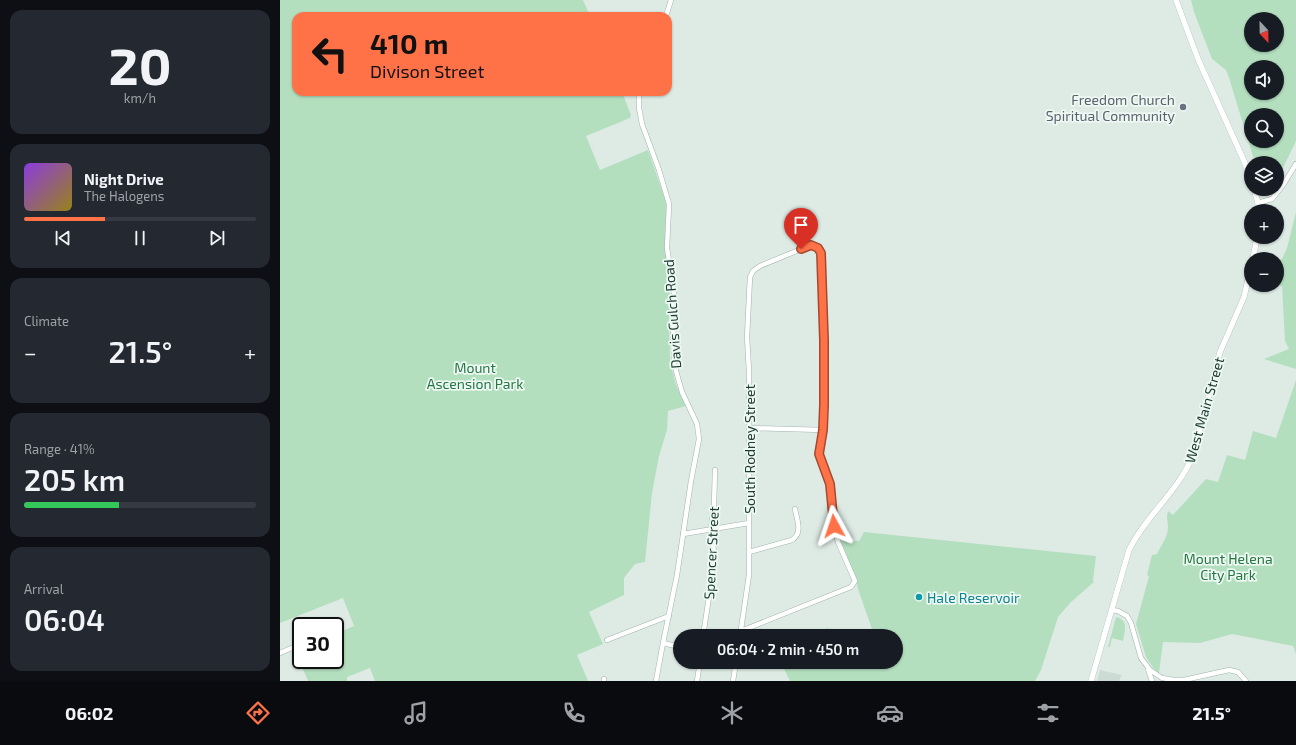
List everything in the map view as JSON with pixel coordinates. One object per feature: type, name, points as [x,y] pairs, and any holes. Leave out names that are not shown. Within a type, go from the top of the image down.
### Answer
[{"type":"street","points":[[667,12],[671,0]]},
{"type":"street","points":[[1176,0],[1198,60],[1244,162]]},
{"type":"street","name":"Davis Gulch Road","points":[[639,96],[639,108],[642,124],[659,170],[669,204],[668,248],[674,294],[672,327],[674,364],[678,381],[695,419],[699,435],[699,444],[693,471],[677,575],[656,681]]},
{"type":"street","points":[[1256,196],[1258,203],[1272,199],[1283,186],[1296,164]]},
{"type":"street","name":"South Rodney Street","points":[[742,629],[749,576],[748,306],[750,277],[753,271],[760,266],[811,245],[818,248],[821,253],[823,430]]},
{"type":"street","name":"West Main Street","points":[[1091,681],[1126,556],[1132,543],[1180,480],[1191,462],[1198,441],[1220,352],[1245,292]]},
{"type":"street","points":[[749,428],[823,430],[819,454],[830,484],[834,526],[838,542],[855,581],[851,587],[753,629]]},
{"type":"street","name":"Spencer Street","points":[[704,629],[713,571],[714,552],[711,530],[714,505],[715,470]]},
{"type":"street","points":[[749,552],[792,540],[797,537],[799,532],[795,509]]},
{"type":"street","points":[[683,534],[749,523]]},
{"type":"street","points":[[1112,610],[1118,611],[1127,616],[1131,623],[1139,652],[1148,668],[1152,681]]},
{"type":"street","points":[[607,640],[669,616]]},
{"type":"street","points":[[663,643],[673,645]]},
{"type":"street","points":[[280,653],[292,648]]},
{"type":"street","points":[[1148,668],[1161,680],[1190,680],[1229,670],[1238,672],[1246,681]]},
{"type":"street","points":[[697,681],[699,669]]},
{"type":"street","points":[[733,681],[735,669]]},
{"type":"shaded area","points":[[1100,670],[1122,675],[1119,681],[1097,681]]},
{"type":"green space","name":"Mount Ascension Park","points":[[280,0],[583,0],[588,12],[292,12],[292,96],[624,96],[631,115],[630,118],[586,136],[600,170],[648,150],[667,205],[665,231],[670,295],[670,362],[676,385],[686,406],[668,411],[667,430],[659,456],[652,493],[645,562],[635,564],[624,578],[624,595],[589,612],[603,644],[577,655],[588,681],[375,681],[370,668],[347,677],[347,681],[308,681],[303,669],[344,669],[344,630],[354,626],[343,598],[280,623]]},
{"type":"green space","points":[[1191,0],[1296,0],[1296,141],[1284,166],[1284,156],[1253,156],[1250,148],[1284,148],[1284,108],[1244,108],[1244,127],[1226,70],[1212,59]]},
{"type":"green space","points":[[1296,212],[1296,369],[1264,359],[1289,349],[1285,341],[1282,292],[1284,292],[1284,255]]},
{"type":"green space","name":"Mount Helena City Park","points":[[1296,380],[1296,654],[1293,646],[1232,634],[1200,643],[1163,642],[1159,673],[1154,669],[1146,657],[1136,624],[1149,576],[1147,575],[1152,555],[1157,554],[1167,534],[1168,511],[1173,515],[1206,479],[1218,482],[1227,455],[1245,460],[1253,431],[1276,438]]},
{"type":"green space","points":[[864,532],[1096,556],[1094,582],[1071,602],[1058,617],[1041,670],[1035,681],[790,681],[784,669],[903,669],[903,629],[872,629],[856,580],[840,540],[859,541]]},
{"type":"green space","points":[[1116,617],[1123,621],[1125,626],[1123,641],[1112,638],[1110,647],[1108,647]]},
{"type":"place","name":"Freedom Church Spiritual Community","points":[[1183,107]]},
{"type":"place","name":"Hale Reservoir","points":[[919,597]]},
{"type":"route","points":[[801,249],[811,245],[818,248],[821,253],[824,340],[824,405],[823,430],[819,454],[830,484],[834,526]]}]
